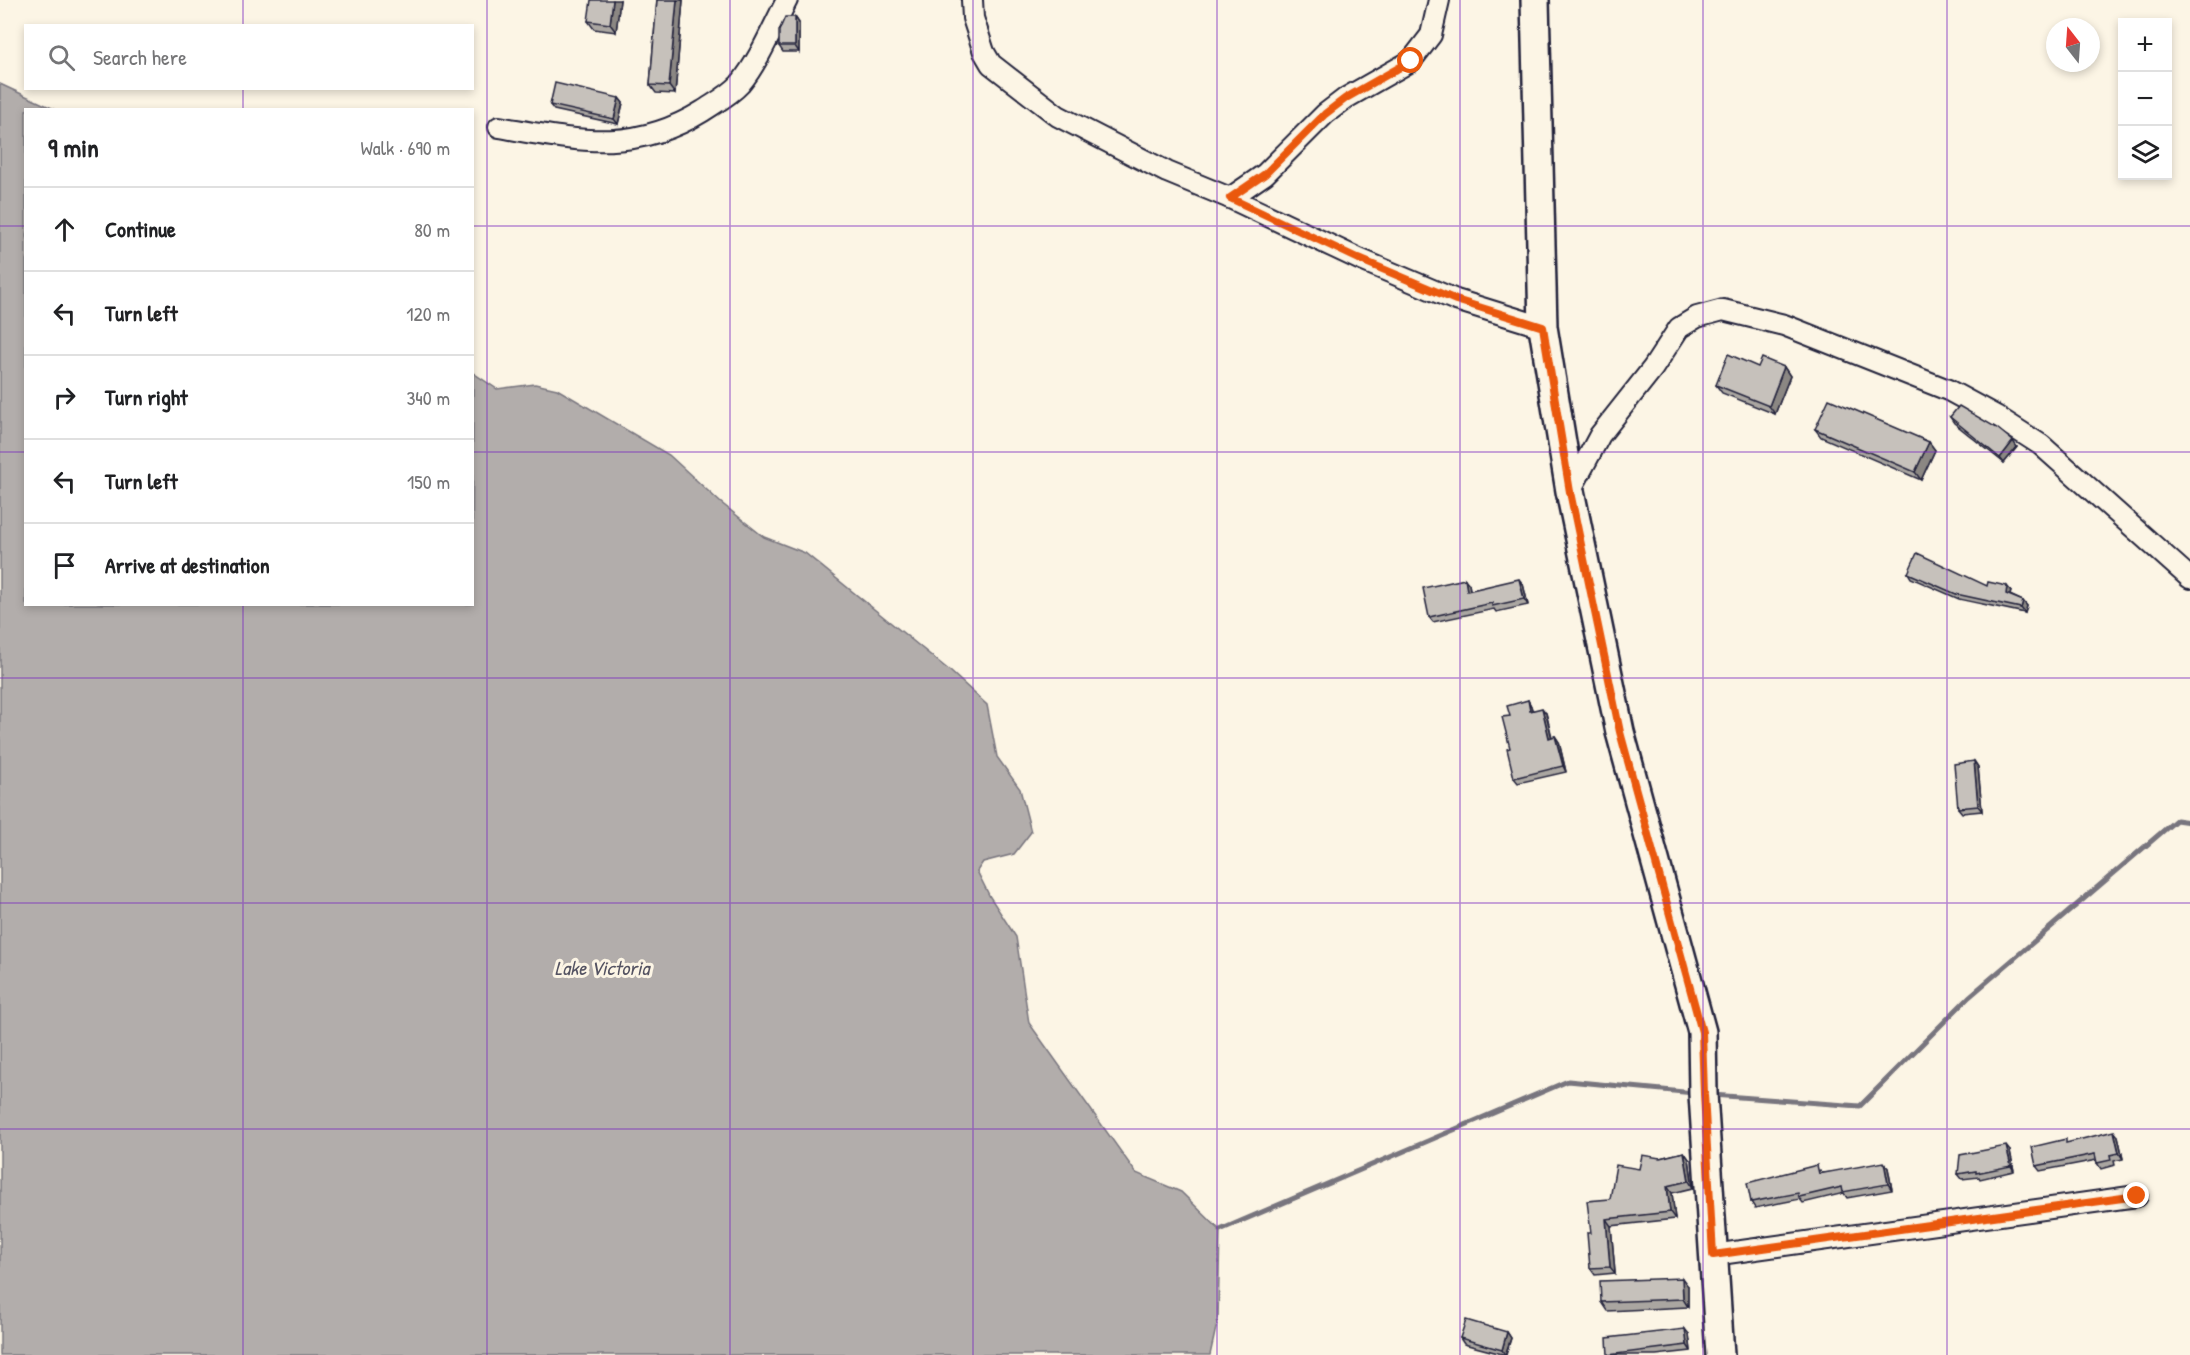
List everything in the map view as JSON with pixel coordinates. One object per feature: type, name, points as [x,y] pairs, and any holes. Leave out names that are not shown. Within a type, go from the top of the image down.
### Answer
[{"type":"street","points":[[499,127],[565,139],[603,142],[649,135],[687,121],[734,90],[740,83],[787,0]]},
{"type":"street","points":[[972,0],[973,18],[984,52],[992,64],[1058,116],[1167,172],[1230,198],[1359,259],[1456,300],[1543,327]]},
{"type":"street","points":[[1230,198],[1265,174],[1325,114],[1346,98],[1411,61],[1431,35],[1439,0]]},
{"type":"street","points":[[1535,0],[1543,327],[1570,492],[1620,732],[1702,1032],[1720,1355]]},
{"type":"street","points":[[1570,492],[1600,435],[1653,368],[1679,328],[1685,322],[1697,317],[1723,310],[1784,325],[1948,390],[1996,416],[2041,445],[2190,578]]},
{"type":"street","points":[[1713,1255],[2137,1196]]},
{"type":"water","name":"Lake Victoria","points":[[0,84],[52,108],[24,108],[24,606],[474,606],[474,374],[497,389],[535,384],[557,389],[669,455],[720,502],[764,537],[805,553],[950,671],[987,705],[997,757],[1020,789],[1031,832],[1014,854],[983,862],[977,871],[990,897],[1016,937],[1029,1023],[1136,1173],[1181,1192],[1220,1230],[1218,1319],[1210,1355],[0,1355]]},
{"type":"building","points":[[591,0],[613,0],[610,24],[588,21]]},
{"type":"building","points":[[657,0],[677,0],[669,86],[650,85]]},
{"type":"building","points":[[785,17],[795,17],[795,46],[779,46],[779,31]]},
{"type":"building","points":[[555,83],[619,98],[614,119],[550,105]]},
{"type":"building","points":[[1728,354],[1758,367],[1762,358],[1784,367],[1769,406],[1716,385]]},
{"type":"building","points":[[1829,399],[1929,442],[1915,472],[1815,429]]},
{"type":"building","points":[[1959,406],[1997,428],[2013,441],[2000,458],[1950,417]]},
{"type":"building","points":[[1917,553],[1987,586],[1988,582],[2007,586],[2006,594],[2023,601],[2021,608],[1956,594],[1908,573]]},
{"type":"building","points":[[1465,579],[1467,591],[1519,579],[1524,599],[1492,606],[1492,603],[1429,617],[1423,588]]},
{"type":"building","points":[[1528,700],[1530,711],[1542,708],[1549,738],[1555,736],[1563,766],[1514,778],[1507,749],[1510,748],[1502,717],[1510,716],[1507,706]]},
{"type":"building","points":[[1974,761],[1978,806],[1958,808],[1954,764]]},
{"type":"building","points":[[2114,1131],[2119,1153],[2110,1155],[2111,1160],[2097,1163],[2095,1154],[2036,1166],[2032,1147],[2066,1139],[2066,1143]]},
{"type":"building","points":[[2006,1146],[2011,1166],[1958,1174],[1960,1155]]},
{"type":"building","points":[[1684,1152],[1689,1181],[1667,1186],[1670,1212],[1606,1219],[1610,1267],[1590,1268],[1587,1233],[1591,1233],[1587,1201],[1610,1199],[1616,1165],[1639,1169],[1642,1155],[1660,1158]]},
{"type":"building","points":[[1884,1162],[1888,1184],[1843,1192],[1842,1187],[1799,1197],[1798,1193],[1751,1202],[1747,1183],[1817,1165],[1819,1174]]},
{"type":"building","points":[[1682,1278],[1683,1299],[1601,1302],[1600,1281]]},
{"type":"building","points":[[1466,1320],[1507,1332],[1502,1350],[1460,1338]]},
{"type":"building","points":[[1685,1329],[1687,1345],[1608,1355],[1607,1338]]},
{"type":"waterway","points":[[1712,1095],[1860,1106],[1969,997],[2176,820],[2190,822]]},
{"type":"waterway","points":[[1220,1230],[1568,1081],[1694,1093]]},
{"type":"route","points":[[1411,61],[1346,98],[1325,114],[1265,174],[1230,198],[1359,259],[1456,300],[1543,327],[1570,492],[1620,732],[1702,1032],[1713,1255],[2137,1196]]}]
